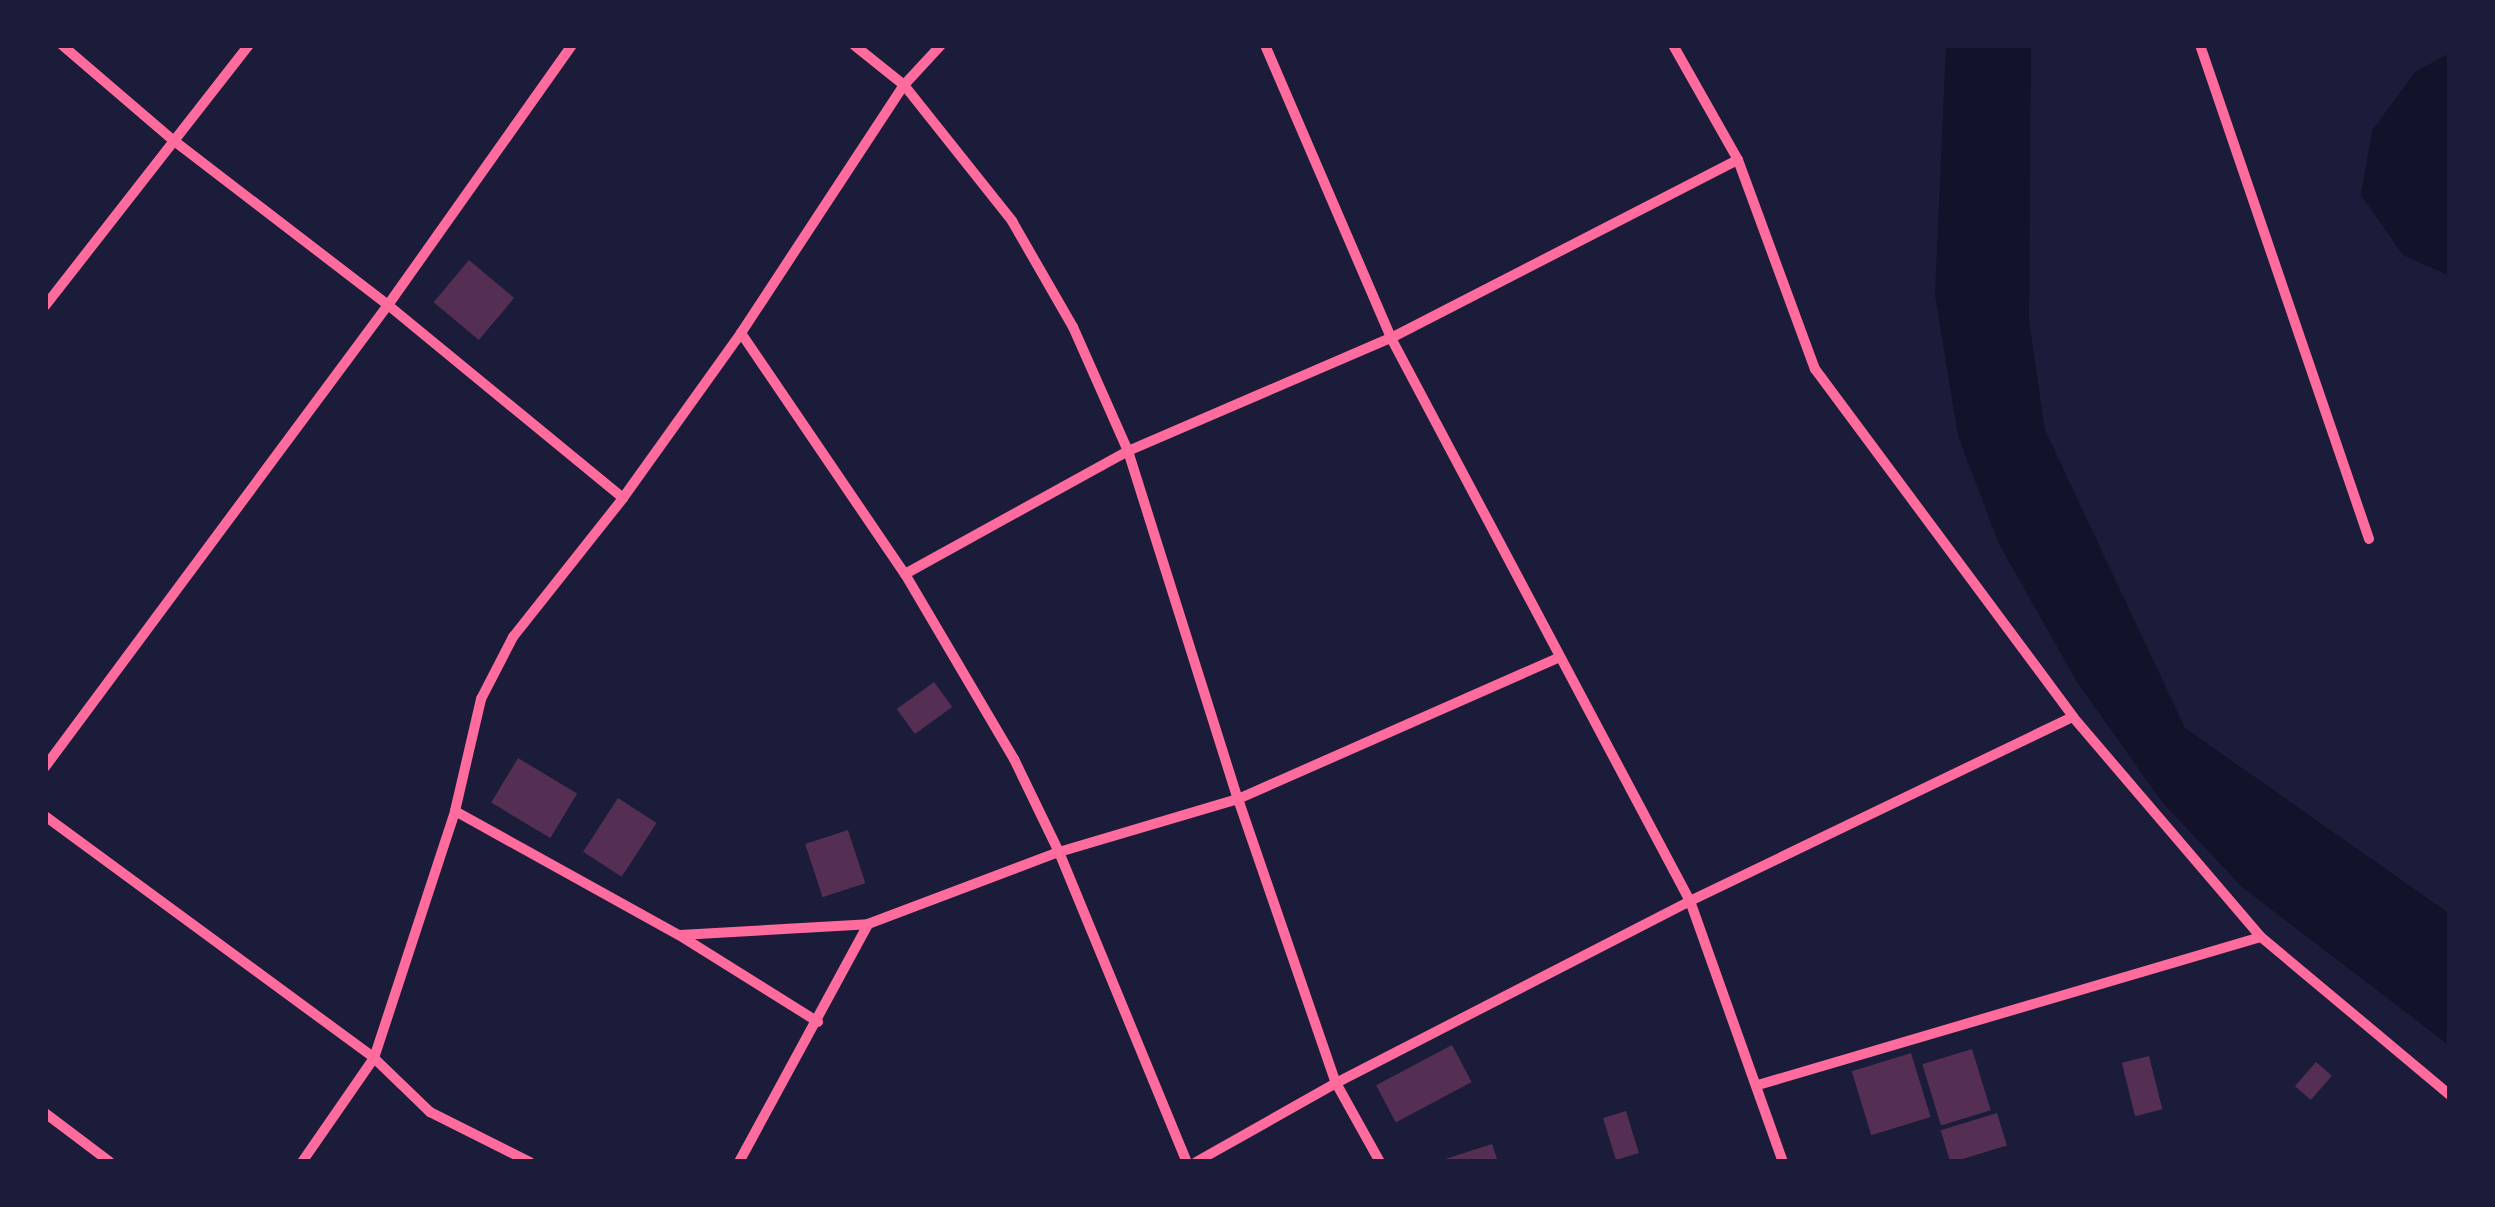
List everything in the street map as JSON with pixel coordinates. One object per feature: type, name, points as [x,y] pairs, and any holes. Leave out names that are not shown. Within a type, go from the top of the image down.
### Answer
[{"type":"street","points":[[62,45],[173,140],[388,305],[623,498]]},
{"type":"street","points":[[45,306],[249,45]]},
{"type":"street","points":[[45,767],[388,305],[572,45]]},
{"type":"street","points":[[854,45],[904,85],[1012,221],[1073,327],[1128,450],[1238,799],[1336,1082],[1380,1162]]},
{"type":"street","points":[[302,1162],[374,1058],[455,810],[481,699],[513,636],[623,498],[742,333],[904,85],[941,45]]},
{"type":"street","points":[[1265,45],[1392,338],[1690,901],[1784,1162]]},
{"type":"street","points":[[1673,45],[1738,160],[1814,369],[2073,718],[2261,937],[2450,1095]]},
{"type":"street","points":[[2200,45],[2368,539]]},
{"type":"street","points":[[906,574],[1128,450],[1392,338],[1738,160]]},
{"type":"street","points":[[742,333],[906,574],[1014,759],[1058,852],[1187,1162]]},
{"type":"street","points":[[679,935],[868,924],[1058,852],[1238,799],[1560,657]]},
{"type":"street","points":[[1196,1162],[1336,1082],[1690,901],[2073,718]]},
{"type":"street","points":[[455,810],[679,935],[818,1022]]},
{"type":"street","points":[[45,816],[374,1058],[430,1112],[530,1162]]},
{"type":"street","points":[[739,1162],[868,924]]},
{"type":"street","points":[[1758,1085],[2261,937]]},
{"type":"street","points":[[45,1113],[110,1162]]},
{"type":"shaded area","points":[[1946,45],[2031,45],[2029,321],[2045,430],[2185,728],[2450,914],[2450,1046],[2242,887],[2162,802],[2077,682],[1999,544],[1958,436],[1935,295]]},
{"type":"shaded area","points":[[2450,53],[2450,276],[2403,255],[2361,195],[2372,131],[2415,72]]},
{"type":"building","points":[[469,260],[514,298],[479,340],[434,302]]},
{"type":"building","points":[[934,682],[952,707],[915,734],[897,709]]},
{"type":"building","points":[[518,758],[577,794],[550,838],[491,803]]},
{"type":"building","points":[[618,798],[657,823],[622,877],[583,852]]},
{"type":"building","points":[[848,830],[865,883],[823,897],[805,844]]},
{"type":"building","points":[[1452,1045],[1472,1082],[1396,1122],[1376,1085]]},
{"type":"building","points":[[1972,1049],[1991,1110],[1941,1125],[1922,1064]]},
{"type":"building","points":[[1911,1053],[1931,1117],[1871,1135],[1852,1071]]},
{"type":"building","points":[[2149,1056],[2162,1109],[2135,1116],[2122,1063]]},
{"type":"building","points":[[2316,1062],[2332,1076],[2311,1100],[2295,1086]]},
{"type":"building","points":[[1626,1111],[1639,1153],[1616,1160],[1603,1118]]},
{"type":"building","points":[[1997,1113],[2007,1146],[1950,1162],[1941,1130]]},
{"type":"building","points":[[1492,1144],[1498,1162],[1439,1162],[1439,1161]]}]
